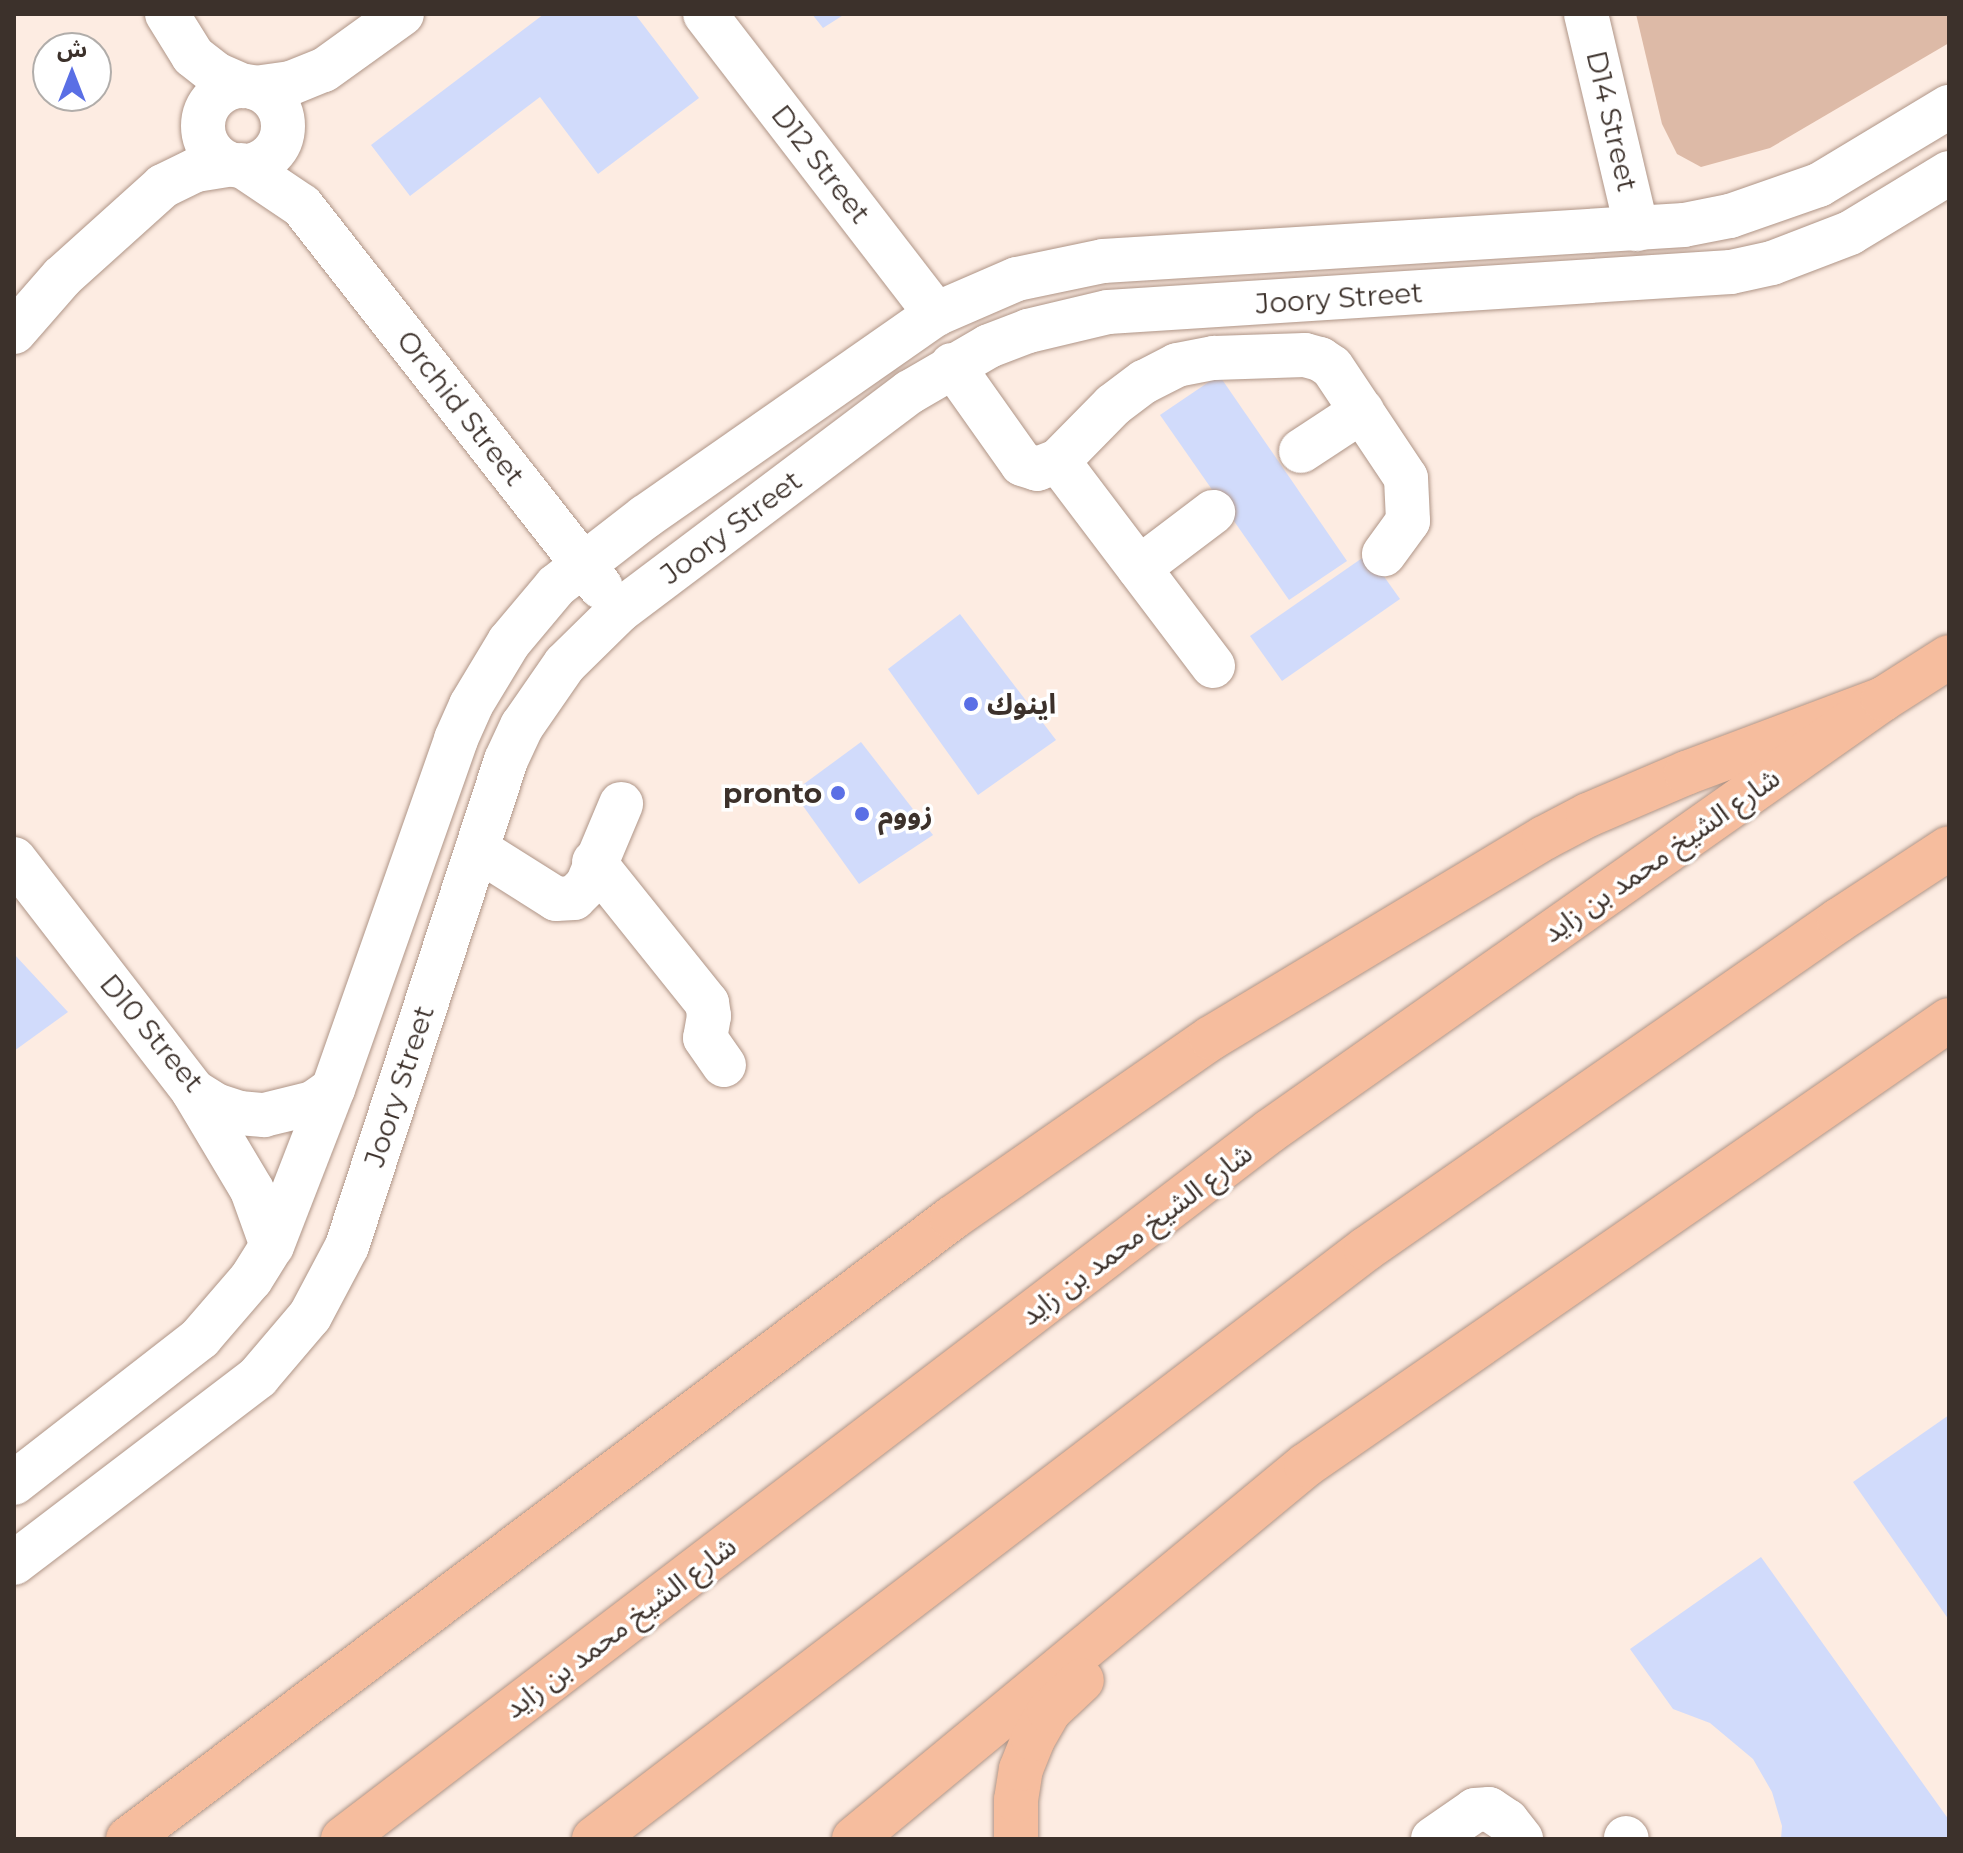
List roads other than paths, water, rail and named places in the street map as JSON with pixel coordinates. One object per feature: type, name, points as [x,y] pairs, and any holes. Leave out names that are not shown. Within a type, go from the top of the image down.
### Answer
[{"type":"highway","name":"شارع الشيخ محمد بن زايد","points":[[343,1839],[1270,1131],[1883,699],[1949,657]]},
{"type":"highway","points":[[128,1839],[952,1218],[1211,1038],[1544,838],[1588,815],[1673,778],[1883,699]]},
{"type":"highway","points":[[594,1839],[1366,1249],[1826,929],[1949,848]]},
{"type":"highway","points":[[854,1839],[1306,1465],[1949,1020]]},
{"type":"highway","points":[[1016,1839],[1016,1800],[1021,1769],[1049,1711],[1306,1465]]},
{"type":"street","points":[[167,14],[193,56],[216,74],[273,100],[282,118],[281,135]]},
{"type":"street","points":[[163,186],[219,94],[291,83],[324,70],[402,14]]},
{"type":"street","name":"D12 Street","points":[[705,14],[936,314]]},
{"type":"street","name":"D14 Street","points":[[1586,14],[1637,229]]},
{"type":"street","points":[[193,56],[210,149],[237,165]]},
{"type":"street","points":[[14,332],[72,268],[163,186],[196,170],[268,157],[324,70]]},
{"type":"street","name":"Joory Street","points":[[14,1483],[200,1338],[251,1279],[272,1246],[333,1089],[456,739],[471,705],[489,673],[532,613],[583,563],[936,314],[1017,279],[1103,261],[1637,229],[1730,216],[1790,197],[1861,163],[1949,107]]},
{"type":"street","name":"Orchid Street","points":[[281,135],[302,206]]},
{"type":"street","name":"Orchid Street","points":[[237,165],[302,206],[619,611]]},
{"type":"street","name":"Joory Street","points":[[14,1563],[258,1377],[310,1316],[347,1246],[506,760],[522,726],[565,664],[619,611],[910,392],[952,365],[1028,331],[1108,312],[1731,272],[1798,254],[1850,233],[1949,173]]},
{"type":"street","points":[[952,365],[1022,464],[1045,469],[1058,461],[1103,414],[1144,382],[1194,360],[1313,356],[1332,367],[1400,466],[1409,493],[1408,521],[1384,554]]},
{"type":"street","points":[[1301,451],[1362,411]]},
{"type":"street","points":[[1058,461],[1213,666]]},
{"type":"street","points":[[1139,568],[1213,512]]},
{"type":"street","points":[[477,849],[556,899],[565,900],[582,892],[621,804]]},
{"type":"street","name":"D10 Street","points":[[14,859],[193,1091],[215,1105],[239,1113],[264,1115],[313,1103],[333,1089]]},
{"type":"street","points":[[594,862],[707,1003],[709,1016],[705,1038],[724,1065]]},
{"type":"street","points":[[193,1091],[252,1190],[272,1246]]},
{"type":"street","points":[[1433,1839],[1475,1810],[1489,1809],[1507,1821],[1521,1839]]},
{"type":"place","name":"اينوك","points":[[971,704]]},
{"type":"place","name":"pronto","points":[[838,793]]},
{"type":"place","name":"زووم","points":[[862,814]]}]
